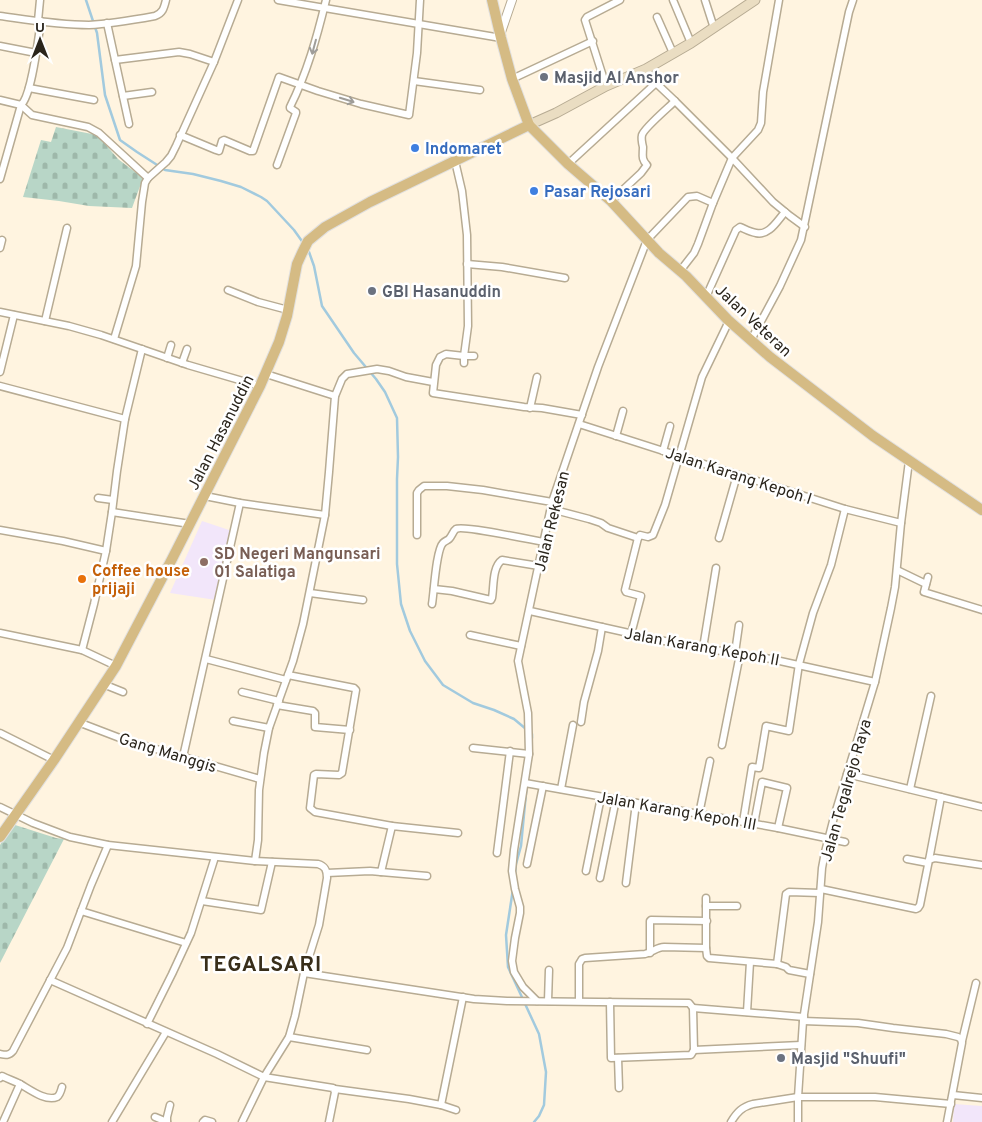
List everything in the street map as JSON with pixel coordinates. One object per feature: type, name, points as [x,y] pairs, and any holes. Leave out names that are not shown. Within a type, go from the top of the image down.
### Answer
[{"type":"main road","points":[[492,0],[512,79],[529,125],[606,86],[646,69],[691,43],[755,0]]},
{"type":"main road","name":"Jalan Hasanuddin","points":[[0,837],[116,666],[205,496],[280,342],[297,264],[308,241],[325,227],[370,202],[529,125]]},
{"type":"main road","name":"Jalan Veteran","points":[[529,125],[568,164],[611,201],[659,253],[680,271],[729,321],[770,357],[873,436],[982,510]]},
{"type":"street","points":[[0,180],[21,105],[30,88],[36,53],[40,0]]},
{"type":"street","points":[[0,16],[64,24],[104,24],[160,15],[166,0]]},
{"type":"street","points":[[114,340],[136,266],[143,190],[148,178],[171,156],[214,62],[238,0]]},
{"type":"street","points":[[278,0],[418,25],[500,36],[512,0]]},
{"type":"street","points":[[276,165],[296,113],[290,106],[301,85],[310,59],[326,0]]},
{"type":"street","points":[[180,135],[219,151],[224,140],[253,151],[278,77],[361,104],[409,115],[417,53],[420,0]]},
{"type":"street","points":[[606,86],[585,22],[586,18],[620,0]]},
{"type":"street","points":[[673,0],[691,43]]},
{"type":"street","points":[[705,0],[714,28]]},
{"type":"street","points":[[680,271],[694,253],[732,158],[758,130],[762,120],[763,92],[779,0]]},
{"type":"street","points":[[751,340],[784,278],[805,227],[853,0]]},
{"type":"street","points":[[658,17],[672,53]]},
{"type":"street","points":[[104,24],[115,60],[129,124]]},
{"type":"street","points":[[512,79],[592,41]]},
{"type":"street","points":[[0,46],[36,53]]},
{"type":"street","points":[[115,60],[178,52],[214,62]]},
{"type":"street","points":[[646,69],[656,83],[676,101],[773,202],[805,227]]},
{"type":"street","points":[[414,81],[480,90]]},
{"type":"street","points":[[568,164],[656,83]]},
{"type":"street","points":[[30,88],[94,100]]},
{"type":"street","points":[[123,96],[152,92]]},
{"type":"street","points":[[0,100],[21,105],[32,115],[88,127],[99,133],[148,178]]},
{"type":"street","points":[[611,201],[641,173],[646,165],[642,160],[643,144],[641,139],[643,132],[676,101]]},
{"type":"street","points":[[455,161],[462,191],[467,236],[468,326],[464,359]]},
{"type":"street","points":[[647,240],[688,197],[698,196],[713,203]]},
{"type":"street","points":[[706,297],[736,230],[740,228],[764,234],[785,212]]},
{"type":"street","points":[[45,321],[67,228]]},
{"type":"street","points":[[0,248],[2,240]]},
{"type":"street","name":"Jalan Rekesan","points":[[534,1001],[514,972],[512,961],[520,914],[519,900],[515,890],[512,871],[514,850],[528,784],[529,754],[528,714],[518,661],[551,506],[602,358],[647,240]]},
{"type":"street","points":[[467,264],[502,267],[565,278]]},
{"type":"street","points":[[228,290],[258,302],[288,310]]},
{"type":"street","points":[[0,312],[69,326],[260,386]]},
{"type":"street","points":[[0,372],[14,315]]},
{"type":"street","points":[[631,634],[641,596],[626,592],[625,590],[638,538],[640,535],[651,537],[655,534],[680,456],[702,377],[729,321]]},
{"type":"street","points":[[167,358],[171,345]]},
{"type":"street","points":[[82,650],[106,551],[125,419],[142,349]]},
{"type":"street","points":[[182,363],[187,349]]},
{"type":"street","points":[[474,356],[464,359],[446,354],[440,356],[436,365],[433,382],[434,394],[582,415]]},
{"type":"street","points":[[255,862],[258,840],[260,778],[269,728],[293,661],[310,593],[325,516],[335,396],[342,379],[347,374],[377,369],[389,371],[406,378],[433,382]]},
{"type":"street","points":[[266,374],[335,396]]},
{"type":"street","points":[[530,408],[537,377]]},
{"type":"street","points":[[0,386],[125,419]]},
{"type":"street","points":[[616,436],[623,411]]},
{"type":"street","name":"Jalan Karang Kepoh I","points":[[579,424],[845,509],[901,523]]},
{"type":"street","points":[[663,451],[670,426]]},
{"type":"street","name":"Jalan Tegalrejo Raya","points":[[798,1122],[801,1045],[818,922],[822,868],[828,838],[875,682],[891,608],[910,461]]},
{"type":"street","points":[[719,538],[737,475]]},
{"type":"street","points":[[417,535],[417,493],[424,486],[447,486],[483,490],[551,506],[638,538]]},
{"type":"street","points":[[205,496],[325,516]]},
{"type":"street","points":[[98,498],[113,500]]},
{"type":"street","points":[[183,757],[240,503]]},
{"type":"street","points":[[743,822],[752,767],[759,768],[766,726],[789,731],[799,664],[813,613],[831,564],[845,509]]},
{"type":"street","points":[[112,512],[190,524]]},
{"type":"street","points":[[432,604],[437,563],[441,548],[454,530],[458,528],[476,529],[544,542]]},
{"type":"street","points":[[0,530],[106,551]]},
{"type":"street","points":[[434,588],[491,600],[499,561],[538,566]]},
{"type":"street","points":[[703,648],[716,568]]},
{"type":"street","points":[[897,570],[927,581],[924,592],[982,610]]},
{"type":"street","points":[[310,593],[363,600]]},
{"type":"street","name":"Jalan Karang Kepoh II","points":[[530,611],[678,644],[799,664],[875,682]]},
{"type":"street","points":[[722,745],[738,654],[739,625]]},
{"type":"street","points":[[581,722],[602,627]]},
{"type":"street","points":[[0,633],[82,650],[116,666]]},
{"type":"street","points":[[470,635],[521,646]]},
{"type":"street","points":[[206,659],[287,677],[356,689],[342,773],[339,775],[314,775],[310,808],[315,812],[392,826],[458,833]]},
{"type":"street","points":[[103,684],[123,692]]},
{"type":"street","points":[[242,692],[278,703],[313,710],[315,713],[315,727],[350,730]]},
{"type":"street","points":[[910,790],[932,696]]},
{"type":"street","points":[[234,721],[269,728]]},
{"type":"street","name":"Gang Manggis","points":[[78,722],[125,740],[260,778]]},
{"type":"street","points":[[561,789],[573,725]]},
{"type":"street","points":[[0,733],[54,760]]},
{"type":"street","points":[[473,748],[529,754]]},
{"type":"street","points":[[497,853],[510,751]]},
{"type":"street","points":[[699,814],[710,762]]},
{"type":"street","points":[[848,774],[982,807]]},
{"type":"street","points":[[754,824],[762,782],[787,788],[778,828]]},
{"type":"street","name":"Jalan Karang Kepoh III","points":[[528,784],[778,828],[845,842]]},
{"type":"street","points":[[527,864],[542,786]]},
{"type":"street","points":[[586,871],[601,796]]},
{"type":"street","points":[[777,964],[786,894],[789,892],[821,891],[918,908],[941,797]]},
{"type":"street","points":[[600,878],[616,799]]},
{"type":"street","points":[[626,883],[636,803]]},
{"type":"street","points":[[0,807],[33,823],[70,837],[108,846],[255,862],[318,864],[323,866],[327,872],[327,878],[319,925],[304,973],[289,1036],[264,1077],[242,1122]]},
{"type":"street","points":[[381,872],[392,826]]},
{"type":"street","points":[[0,1054],[9,1055],[13,1051],[58,967],[108,846]]},
{"type":"street","points":[[147,1024],[186,942],[202,901],[215,857]]},
{"type":"street","points":[[907,859],[928,862],[935,858],[982,865]]},
{"type":"street","points":[[202,901],[262,910],[272,862]]},
{"type":"street","points":[[327,872],[370,871],[427,876]]},
{"type":"street","points":[[706,898],[706,948],[709,958],[777,964],[789,970],[810,974]]},
{"type":"street","points":[[706,906],[737,906]]},
{"type":"street","points":[[81,911],[186,942]]},
{"type":"street","points":[[650,953],[651,920],[707,920]]},
{"type":"street","points":[[579,1001],[579,964],[582,959],[650,953],[654,952],[657,948],[664,947],[706,948]]},
{"type":"street","points":[[747,1012],[750,962]]},
{"type":"street","points":[[548,1001],[549,970]]},
{"type":"street","points":[[304,973],[463,997],[507,1001],[579,1001],[689,1003],[693,1008],[694,1050],[691,1055],[611,1058],[610,1002]]},
{"type":"street","points":[[50,980],[217,1054],[264,1077],[441,1104],[456,1110]]},
{"type":"street","points":[[947,1122],[962,1041],[976,983]]},
{"type":"street","points":[[441,1104],[463,997]]},
{"type":"street","points":[[693,1008],[858,1023],[946,1034],[958,1037],[962,1041]]},
{"type":"street","points":[[112,1122],[166,1032]]},
{"type":"street","points":[[289,1036],[366,1050]]},
{"type":"street","points":[[694,1050],[801,1045]]},
{"type":"street","points":[[618,1058],[619,1088]]},
{"type":"street","points":[[0,1078],[2,1076],[32,1092],[46,1097],[53,1098],[59,1095],[62,1087]]},
{"type":"street","points":[[3,1122],[20,1084]]},
{"type":"street","points":[[330,1122],[334,1089]]},
{"type":"street","points":[[952,1094],[982,1098]]},
{"type":"street","points":[[732,1122],[735,1115],[746,1106],[798,1097],[875,1097],[951,1104]]},
{"type":"street","points":[[155,1117],[167,1122],[166,1117],[170,1105]]},
{"type":"street","points":[[203,1122],[206,1120],[212,1122]]},
{"type":"shaded area","name":"SD Negeri Mangunsari 01 Salatiga","points":[[202,521],[232,531],[216,600],[170,593]]},
{"type":"shaded area","points":[[954,1104],[982,1106],[982,1122],[953,1122]]},
{"type":"green space","points":[[56,127],[92,134],[100,138],[118,159],[143,178],[132,208],[89,206],[23,197],[41,140],[51,142]]},
{"type":"green space","points":[[12,824],[64,839],[0,963],[0,845]]},
{"type":"waterway","points":[[86,0],[97,33],[105,95],[120,140],[165,170],[221,181],[241,187],[261,197],[294,230],[304,244]]},
{"type":"waterway","points":[[307,249],[314,266],[322,306],[354,353],[385,392],[397,418],[397,564],[401,604],[410,631],[425,661],[443,685],[473,703],[514,719],[532,734],[532,738]]},
{"type":"waterway","points":[[515,874],[521,846],[527,783]]},
{"type":"waterway","points":[[513,889],[506,935],[508,967],[539,1034],[546,1072],[544,1105],[534,1122]]},
{"type":"place","name":"Masjid Al Anshor","points":[[544,77]]},
{"type":"place","name":"Indomaret","points":[[415,148]]},
{"type":"place","name":"Pasar Rejosari","points":[[534,191]]},
{"type":"place","name":"GBI Hasanuddin","points":[[372,291]]},
{"type":"place","name":"SD Negeri Mangunsari 01 Salatiga","points":[[204,562]]},
{"type":"place","name":"Coffee house prijaji","points":[[82,579]]},
{"type":"place","name":"Masjid \"Shuufi\"","points":[[781,1058]]},
{"type":"district","name":"TEGALSARI","points":[[261,964]]}]
